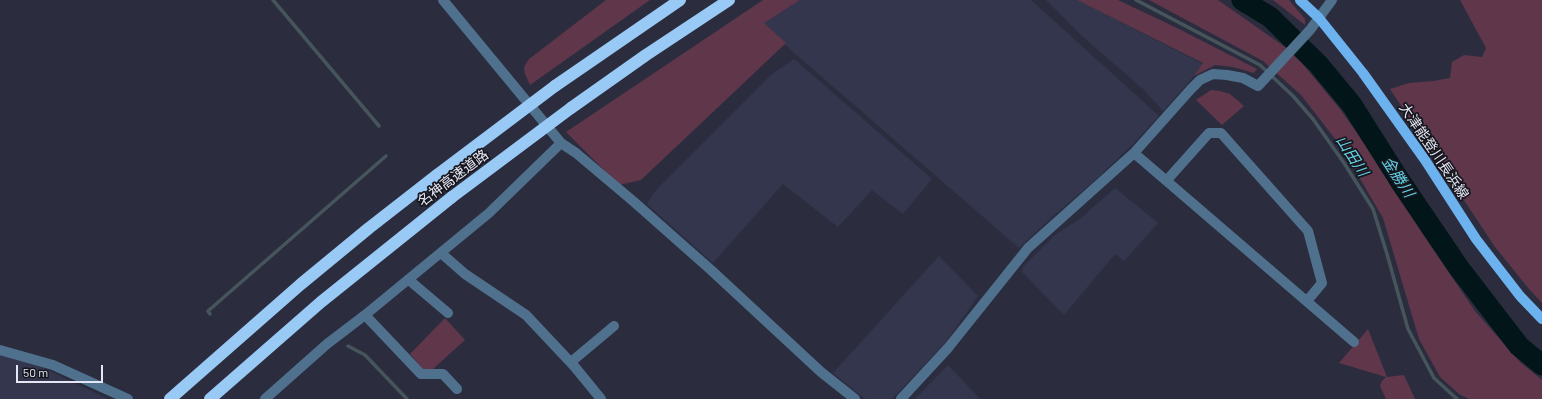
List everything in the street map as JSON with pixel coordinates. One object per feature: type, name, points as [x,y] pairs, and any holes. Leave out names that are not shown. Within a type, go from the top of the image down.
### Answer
[{"type":"highway","name":"名神高速道路","points":[[170,399],[301,284],[369,228],[555,86],[680,0]]},
{"type":"highway","name":"名神高速道路","points":[[210,399],[321,302],[452,197],[571,108],[646,55],[729,0]]},
{"type":"main road","name":"大津能登川長浜線","points":[[1300,0],[1319,18],[1363,73],[1425,160],[1476,239],[1520,296],[1542,319]]},
{"type":"street","points":[[443,0],[561,143],[576,153],[627,196],[711,270],[820,372],[855,399]]},
{"type":"street","points":[[901,399],[948,348],[1028,248],[1134,152],[1200,80],[1213,74],[1227,75],[1243,78],[1258,86],[1310,30],[1332,0]]},
{"type":"street","points":[[1166,180],[1209,133],[1221,133],[1308,231],[1322,283],[1307,301]]},
{"type":"street","points":[[265,399],[327,344],[409,280],[490,213],[561,143]]},
{"type":"street","points":[[1134,152],[1354,342]]},
{"type":"street","points":[[441,253],[465,274],[526,316],[571,362],[601,399]]},
{"type":"street","points":[[409,280],[448,313]]},
{"type":"street","points":[[365,315],[421,374],[443,374],[457,389]]},
{"type":"street","points":[[571,362],[614,326]]},
{"type":"street","points":[[0,350],[53,365],[128,399]]},
{"type":"shaded area","points":[[606,0],[650,0],[530,85],[525,74],[524,67],[529,59]]},
{"type":"shaded area","points":[[763,0],[800,0],[764,23],[786,43],[641,180],[619,185],[566,132]]},
{"type":"shaded area","points":[[800,0],[1031,0],[1159,116],[1132,145],[1092,183],[1053,216],[1019,248],[784,44],[785,43],[763,23]]},
{"type":"shaded area","points":[[1046,0],[1077,0],[1203,64],[1163,111],[1143,89],[1083,37]]},
{"type":"shaded area","points":[[1077,0],[1118,0],[1257,69],[1254,73],[1233,67],[1215,65],[1194,76],[1203,63]]},
{"type":"shaded area","points":[[1149,0],[1218,0],[1285,47],[1301,62],[1340,109],[1387,176],[1422,233],[1475,311],[1520,362],[1542,380],[1542,399],[1469,399],[1459,394],[1440,377],[1419,339],[1383,218],[1342,148],[1301,95],[1263,61]]},
{"type":"shaded area","points":[[1273,0],[1289,0],[1305,19],[1305,25]]},
{"type":"shaded area","points":[[1460,0],[1542,0],[1542,303],[1495,247],[1390,89],[1409,83],[1450,78],[1452,62],[1464,55],[1482,57],[1486,48]]},
{"type":"shaded area","points":[[794,59],[932,179],[903,214],[872,190],[838,227],[783,184],[713,263],[647,204],[656,190],[772,74]]},
{"type":"shaded area","points":[[1211,90],[1230,94],[1244,106],[1222,125],[1196,100]]},
{"type":"shaded area","points":[[1115,188],[1158,223],[1124,261],[1115,254],[1064,315],[1022,272],[1023,267],[1055,235],[1081,218]]},
{"type":"shaded area","points":[[939,256],[978,296],[945,343],[892,399],[865,399],[833,373]]},
{"type":"shaded area","points":[[445,318],[465,340],[433,369],[423,369],[410,354]]},
{"type":"shaded area","points":[[1368,329],[1387,377],[1404,375],[1415,399],[1386,399],[1380,386],[1386,377],[1339,363]]},
{"type":"shaded area","points":[[0,355],[35,364],[108,399],[0,399]]},
{"type":"shaded area","points":[[948,365],[980,399],[915,399]]},
{"type":"waterway","points":[[273,0],[379,126]]},
{"type":"waterway","name":"山田川","points":[[1136,0],[1260,65],[1293,96],[1313,119],[1344,163],[1373,209],[1408,329],[1434,378],[1457,399]]},
{"type":"waterway","name":"金勝川","points":[[1242,0],[1270,17],[1318,64],[1352,105],[1400,181],[1459,268],[1519,346],[1542,365]]},
{"type":"waterway","points":[[210,314],[208,311],[386,156]]},
{"type":"waterway","points":[[348,346],[365,355],[407,399]]}]
